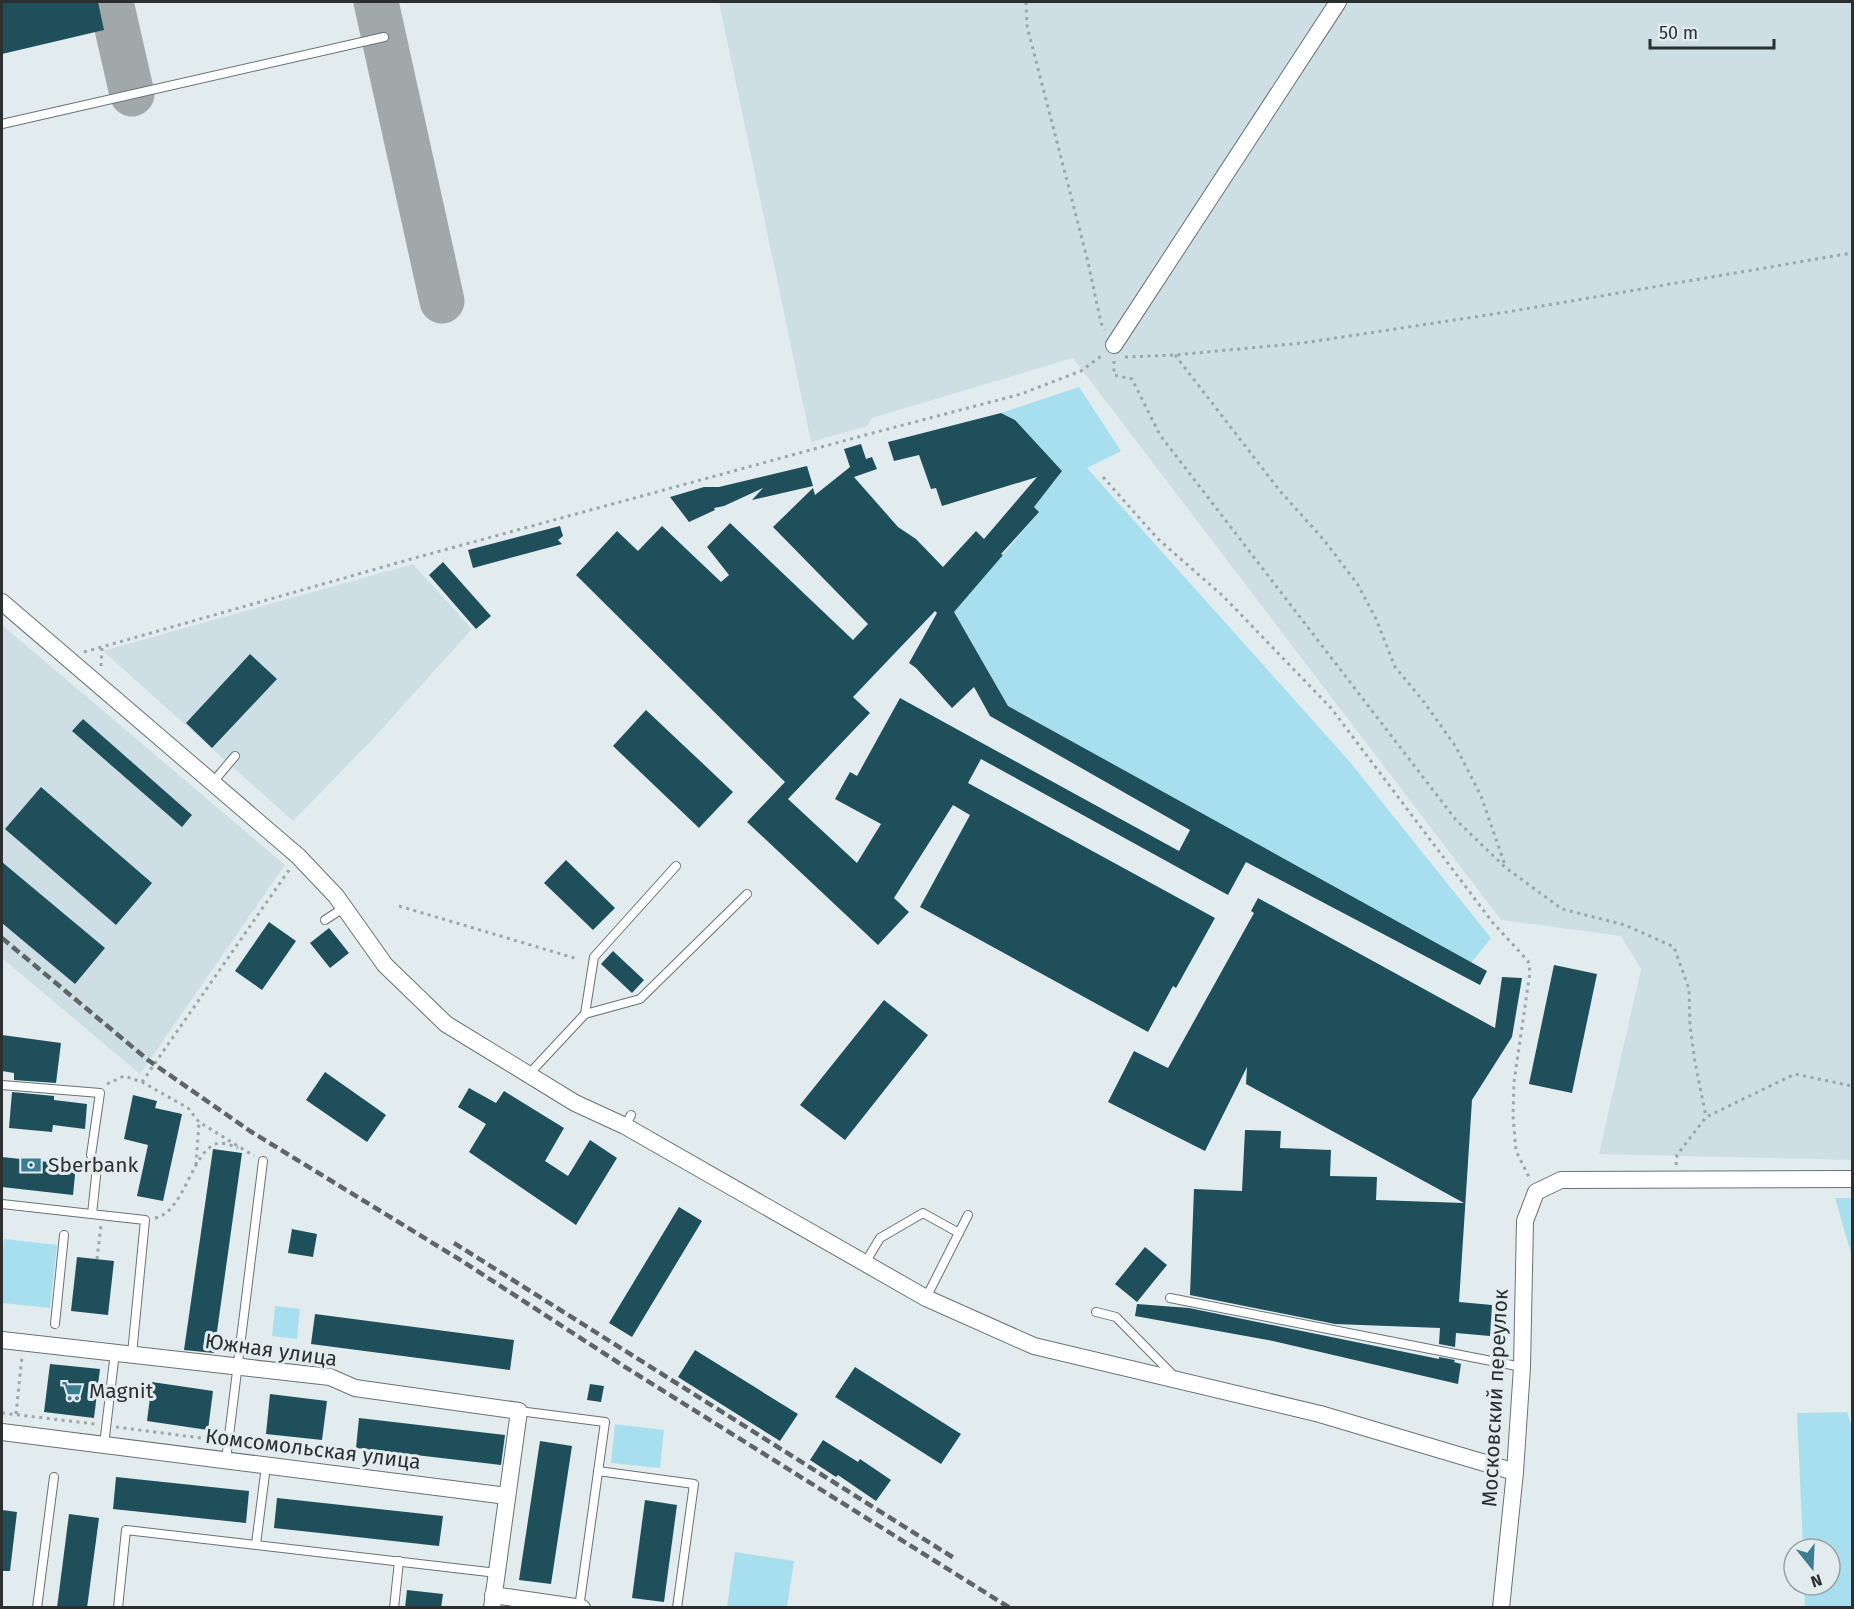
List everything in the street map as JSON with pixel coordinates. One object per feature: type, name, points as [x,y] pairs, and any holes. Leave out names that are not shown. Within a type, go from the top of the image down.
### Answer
[{"type":"street","points":[[1114,345],[1338,2]]},
{"type":"street","points":[[2,602],[298,856],[345,907],[385,965],[446,1024],[575,1103],[628,1120],[926,1298],[1034,1346],[1320,1414],[1515,1472]]},
{"type":"street","points":[[1536,1192],[1561,1180],[1852,1179]]},
{"type":"street","name":"Московский переулок","points":[[1501,1608],[1515,1472],[1522,1367],[1526,1221],[1536,1192]]},
{"type":"street","name":"Южная улица","points":[[2,1340],[330,1377],[355,1388],[519,1411]]},
{"type":"street","points":[[519,1411],[493,1601],[580,1607]]},
{"type":"street","name":"Комсомольская улица","points":[[2,1432],[507,1496]]},
{"type":"lane","points":[[2,124],[384,37]]},
{"type":"lane","points":[[213,782],[235,756]]},
{"type":"lane","points":[[585,1014],[594,957],[676,866]]},
{"type":"lane","points":[[529,1074],[585,1014],[640,999],[747,894]]},
{"type":"lane","points":[[325,920],[345,907]]},
{"type":"lane","points":[[2,1085],[100,1093],[91,1155],[96,1167],[92,1214]]},
{"type":"lane","points":[[226,1460],[264,1161]]},
{"type":"lane","points":[[2,1204],[145,1220],[124,1353],[104,1445]]},
{"type":"lane","points":[[865,1263],[880,1238],[923,1213],[959,1233]]},
{"type":"lane","points":[[926,1298],[968,1215]]},
{"type":"lane","points":[[55,1324],[64,1235]]},
{"type":"lane","points":[[1170,1298],[1522,1367]]},
{"type":"lane","points":[[1096,1312],[1116,1317],[1179,1381]]},
{"type":"lane","points":[[519,1411],[605,1422],[580,1607]]},
{"type":"lane","points":[[256,1544],[266,1466]]},
{"type":"lane","points":[[598,1471],[694,1484],[677,1608]]},
{"type":"lane","points":[[36,1608],[54,1476]]},
{"type":"lane","points":[[118,1608],[126,1530],[496,1573]]},
{"type":"lane","points":[[394,1608],[399,1561]]},
{"type":"path","points":[[1026,2],[1027,26],[1088,262],[1101,323],[1114,345],[1126,358],[1303,343],[1507,312],[1852,254]]},
{"type":"path","points":[[102,647],[422,556],[1022,394],[1081,371],[1114,345]]},
{"type":"path","points":[[1114,345],[1114,375],[1132,379],[1160,435],[1456,820],[1506,868],[1562,909],[1625,925],[1674,947],[1689,989],[1690,1026],[1706,1117]]},
{"type":"path","points":[[1175,355],[1280,491],[1324,540],[1358,585],[1376,619],[1395,667],[1424,702],[1456,747],[1476,787],[1506,868]]},
{"type":"path","points":[[1102,477],[1158,539],[1222,596],[1331,708],[1493,923],[1528,962],[1530,972],[1514,1082],[1513,1116],[1516,1151],[1536,1192]]},
{"type":"path","points":[[142,1082],[298,856]]},
{"type":"path","points":[[399,906],[578,959]]},
{"type":"path","points":[[1675,1178],[1677,1155],[1706,1117],[1795,1074],[1852,1086]]},
{"type":"path","points":[[100,1093],[108,1082],[124,1076],[142,1082],[188,1108],[199,1122],[264,1161]]},
{"type":"path","points":[[196,1167],[199,1122]]},
{"type":"path","points":[[145,1220],[164,1217],[174,1206],[209,1148],[220,1143],[243,1149]]},
{"type":"path","points":[[98,1259],[102,1216]]},
{"type":"path","points":[[16,1414],[23,1343]]},
{"type":"shaded area","points":[[719,2],[1852,2],[1852,1160],[1599,1154],[1641,969],[1621,936],[1501,920],[1073,358],[872,418],[867,426],[811,442]]},
{"type":"shaded area","points":[[1079,387],[1121,451],[1087,468],[1350,762],[1491,938],[1471,963],[1008,706],[954,612],[1039,512],[1034,507],[1062,471],[1015,420],[1001,413]]},
{"type":"shaded area","points":[[413,564],[472,629],[370,742],[293,821],[103,651]]},
{"type":"shaded area","points":[[2,625],[285,865],[140,1074],[2,958]]},
{"type":"shaded area","points":[[1835,1198],[1852,1198],[1852,1257]]},
{"type":"shaded area","points":[[4,1239],[57,1245],[50,1308],[2,1303]]},
{"type":"shaded area","points":[[275,1306],[300,1309],[297,1339],[272,1336]]},
{"type":"shaded area","points":[[1847,1412],[1852,1426],[1852,1607],[1805,1607],[1805,1597],[1842,1597],[1842,1537],[1802,1537],[1797,1413]]},
{"type":"shaded area","points":[[615,1424],[664,1430],[660,1468],[611,1463]]},
{"type":"shaded area","points":[[735,1552],[794,1561],[787,1607],[727,1607]]},
{"type":"building","points":[[2,2],[98,2],[104,30],[2,54]]},
{"type":"building","points":[[1001,413],[1015,420],[1062,471],[1034,507],[1039,512],[954,612],[1008,706],[1487,971],[1480,985],[1246,862],[1228,895],[981,759],[968,783],[1215,918],[1176,988],[1173,986],[1148,1032],[920,907],[970,815],[953,805],[894,898],[909,912],[878,945],[747,822],[785,782],[576,575],[617,531],[638,551],[662,526],[721,582],[729,575],[707,547],[730,523],[853,640],[868,624],[773,527],[813,488],[815,495],[850,467],[844,449],[861,444],[866,459],[872,457],[877,469],[854,477],[898,527],[916,539],[943,567],[976,531],[984,539],[1037,477],[942,506],[936,488],[931,489],[919,455],[894,461],[888,442]],"holes":[[[935,611],[937,613],[909,663],[952,708],[974,687],[990,716],[1190,830],[1179,851],[900,698],[857,776],[850,772],[835,799],[881,824],[857,863],[788,799],[870,713],[853,697]]]},
{"type":"building","points":[[807,466],[813,486],[752,500],[763,488],[724,506],[714,508],[715,510],[689,522],[670,497],[704,487],[719,487]]},
{"type":"building","points":[[560,526],[563,536],[558,540],[562,544],[473,568],[468,550]]},
{"type":"building","points":[[443,562],[491,616],[476,629],[429,575]]},
{"type":"building","points":[[250,654],[277,679],[212,748],[186,723]]},
{"type":"building","points":[[646,710],[733,792],[699,828],[613,746]]},
{"type":"building","points":[[83,719],[192,815],[182,827],[72,731]]},
{"type":"building","points":[[41,787],[152,883],[116,925],[5,829]]},
{"type":"building","points":[[566,860],[615,908],[593,930],[544,883]]},
{"type":"building","points":[[2,862],[105,948],[75,984],[2,923]]},
{"type":"building","points":[[1258,898],[1495,1028],[1502,977],[1522,978],[1512,1037],[1472,1100],[1459,1302],[1492,1305],[1490,1336],[1456,1333],[1455,1347],[1439,1344],[1440,1328],[1335,1324],[1190,1295],[1194,1189],[1242,1191],[1245,1130],[1281,1131],[1280,1148],[1331,1150],[1330,1176],[1377,1177],[1376,1200],[1464,1203],[1246,1084],[1247,1067],[1205,1151],[1108,1102],[1134,1051],[1168,1068],[1254,913],[1251,911]]},
{"type":"building","points":[[269,922],[296,941],[262,990],[235,971]]},
{"type":"building","points":[[329,928],[349,953],[330,968],[310,943]]},
{"type":"building","points":[[613,951],[644,980],[632,993],[601,964]]},
{"type":"building","points":[[1554,965],[1597,974],[1572,1093],[1529,1084]]},
{"type":"building","points":[[884,1000],[928,1035],[845,1140],[800,1105]]},
{"type":"building","points":[[2,1035],[61,1043],[56,1083],[14,1080],[14,1073],[2,1071]]},
{"type":"building","points":[[325,1072],[386,1115],[367,1142],[306,1100]]},
{"type":"building","points":[[469,1088],[496,1103],[504,1091],[564,1128],[545,1161],[568,1176],[590,1140],[617,1158],[576,1225],[469,1152],[486,1124],[458,1107]]},
{"type":"building","points":[[12,1092],[54,1096],[54,1100],[87,1104],[85,1129],[53,1125],[52,1132],[9,1128]]},
{"type":"building","points":[[133,1095],[157,1101],[155,1108],[182,1114],[163,1201],[137,1196],[148,1145],[124,1139]]},
{"type":"building","points":[[213,1149],[242,1153],[214,1353],[184,1350]]},
{"type":"building","points":[[2,1157],[76,1165],[73,1195],[2,1187]]},
{"type":"building","points":[[679,1207],[702,1221],[632,1337],[609,1323]]},
{"type":"building","points":[[292,1229],[317,1234],[313,1257],[288,1253]]},
{"type":"building","points":[[1145,1247],[1167,1265],[1137,1302],[1115,1284]]},
{"type":"building","points":[[77,1257],[114,1261],[108,1315],[71,1311]]},
{"type":"building","points":[[1137,1304],[1189,1308],[1439,1359],[1439,1357],[1455,1360],[1454,1362],[1461,1364],[1458,1384],[1273,1341],[1135,1316]]},
{"type":"building","points":[[315,1314],[514,1340],[510,1370],[311,1344]]},
{"type":"building","points":[[695,1350],[798,1414],[780,1441],[678,1377]]},
{"type":"building","name":"Magnit","points":[[50,1364],[100,1369],[94,1418],[44,1412]]},
{"type":"building","points":[[855,1367],[961,1434],[941,1464],[835,1397]]},
{"type":"building","points":[[152,1382],[213,1391],[208,1430],[147,1421]]},
{"type":"building","points":[[590,1384],[604,1386],[601,1402],[587,1400]]},
{"type":"building","points":[[270,1394],[327,1401],[322,1440],[266,1434]]},
{"type":"building","points":[[359,1418],[505,1435],[501,1465],[356,1448]]},
{"type":"building","points":[[823,1440],[858,1462],[860,1459],[891,1480],[876,1501],[838,1475],[836,1477],[810,1460]]},
{"type":"building","points":[[540,1441],[572,1446],[551,1584],[519,1580]]},
{"type":"building","points":[[116,1477],[249,1491],[246,1523],[113,1509]]},
{"type":"building","points":[[277,1498],[443,1516],[439,1546],[274,1528]]},
{"type":"building","points":[[645,1500],[677,1505],[664,1602],[632,1598]]},
{"type":"building","points":[[2,1510],[17,1512],[10,1571],[2,1571]]},
{"type":"building","points":[[69,1514],[99,1518],[87,1608],[57,1608]]},
{"type":"building","points":[[407,1590],[443,1594],[441,1608],[405,1608]]},
{"type":"taxiway","points":[[111,2],[132,94]]},
{"type":"taxiway","points":[[376,2],[442,301]]},
{"type":"railway","points":[[2,938],[148,1060],[250,1131],[462,1261],[622,1365],[1010,1608]]},
{"type":"railway","points":[[454,1243],[954,1558]]},
{"type":"place","name":"Sberbank","points":[[31,1165]]},
{"type":"place","name":"Magnit","points":[[72,1391]]}]
